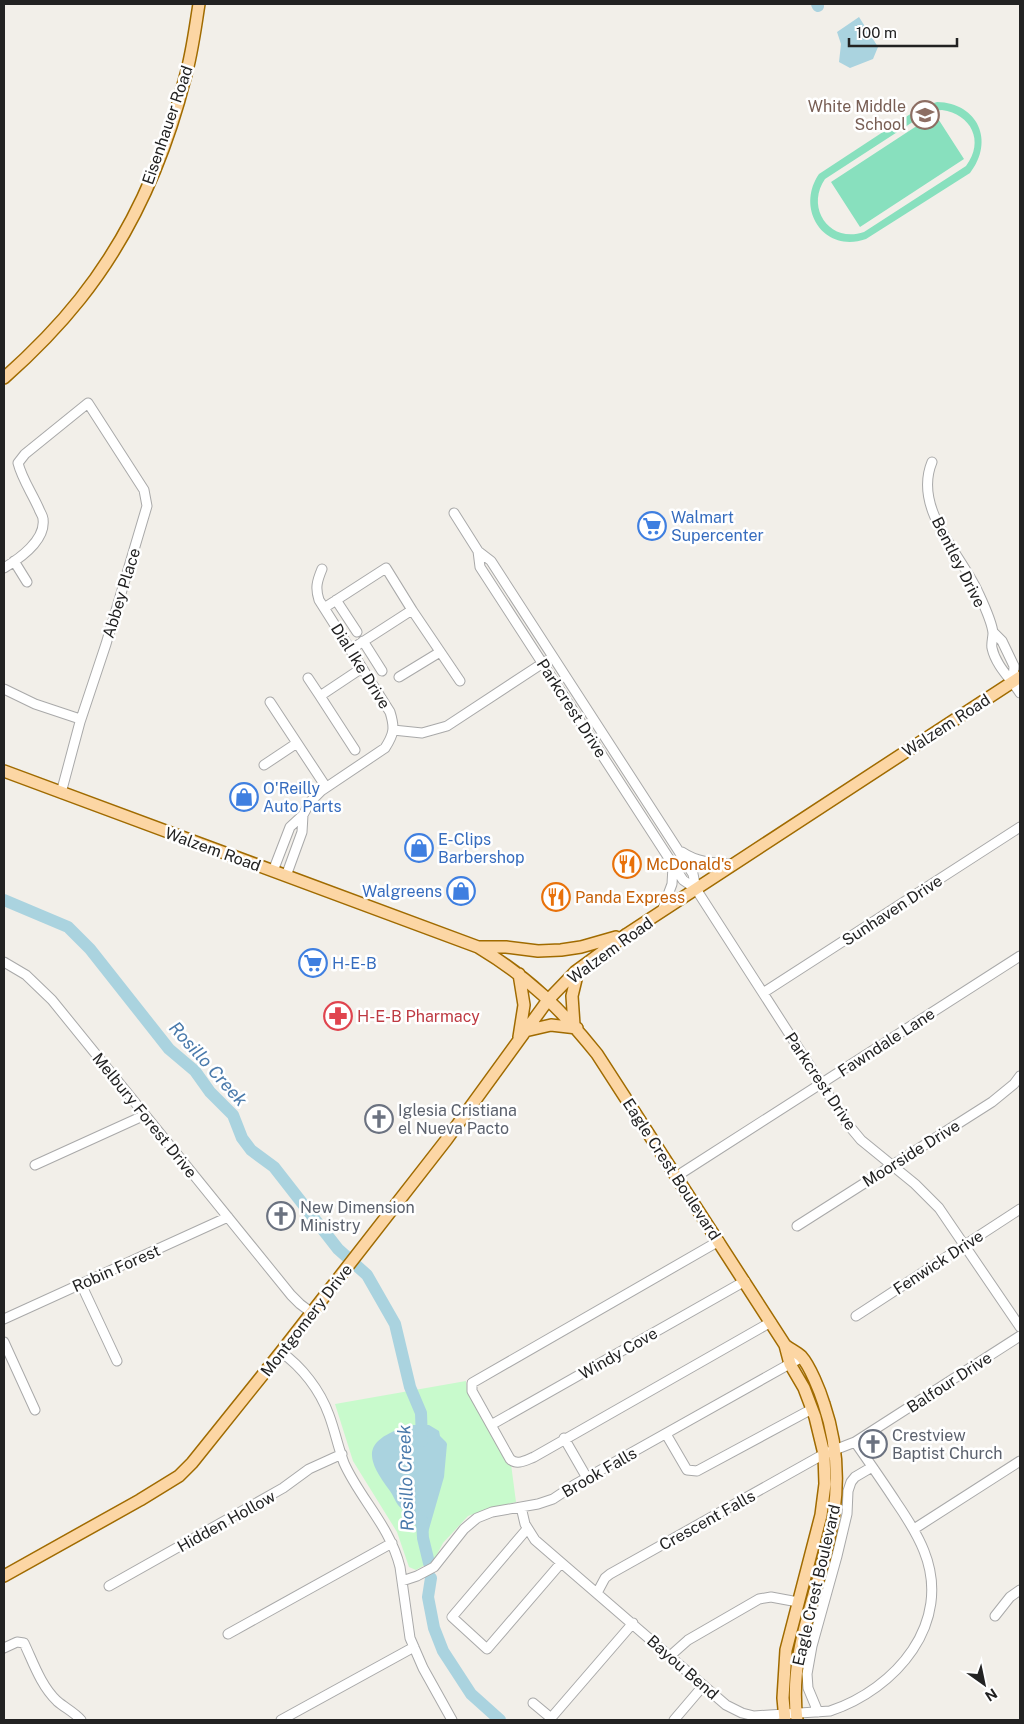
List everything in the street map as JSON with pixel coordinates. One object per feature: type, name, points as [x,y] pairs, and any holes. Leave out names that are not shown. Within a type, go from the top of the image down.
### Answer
[{"type":"main road","name":"Eisenhauer Road","points":[[4,378],[48,336],[80,298],[102,267],[136,211],[158,162],[185,79],[199,4]]},
{"type":"main road","name":"Walzem Road","points":[[4,771],[478,947],[519,974],[548,1000],[578,970],[627,934],[1017,679]]},
{"type":"main road","points":[[478,947],[506,947],[538,951],[561,950],[581,947],[627,934]]},
{"type":"main road","points":[[519,974],[524,1005],[522,1036],[551,1025],[576,1027],[572,996],[578,970]]},
{"type":"main road","name":"Eagle Crest Boulevard","points":[[548,1000],[576,1027],[597,1054],[745,1281],[785,1345],[790,1364],[804,1388],[812,1409],[824,1454],[825,1484],[821,1515],[786,1650],[784,1718]]},
{"type":"main road","name":"Montgomery Drive","points":[[4,1576],[179,1476],[192,1463],[361,1250],[470,1108],[548,1000]]},
{"type":"main road","name":"Eagle Crest Boulevard","points":[[785,1345],[802,1357],[822,1398],[836,1449],[837,1484],[834,1513],[798,1653],[796,1674],[797,1717]]},
{"type":"street","name":"Abbey Place","points":[[14,562],[25,554],[40,536],[44,520],[14,462],[88,403],[144,490],[147,506],[106,644],[80,719],[61,793]]},
{"type":"street","name":"Bentley Drive","points":[[932,462],[928,478],[931,502],[936,519],[946,540],[976,588],[993,632],[1002,641],[1014,666],[1017,679]]},
{"type":"street","name":"Parkcrest Drive","points":[[454,514],[478,551],[490,560],[678,850],[693,874],[696,889],[846,1122],[861,1140],[916,1184],[939,1208],[1020,1327]]},
{"type":"street","name":"Parkcrest Drive","points":[[478,551],[480,567],[683,880],[696,889]]},
{"type":"street","points":[[480,567],[490,560]]},
{"type":"street","points":[[4,568],[14,562],[27,582]]},
{"type":"street","points":[[324,608],[386,568],[460,681]]},
{"type":"street","name":"Dial Ike Drive","points":[[273,871],[290,828],[303,815],[310,802],[326,787],[385,748],[392,737],[394,724],[390,712],[324,608],[316,592],[316,582],[322,569]]},
{"type":"street","points":[[336,600],[357,632]]},
{"type":"street","points":[[350,650],[412,610]]},
{"type":"street","name":"Bentley Drive","points":[[993,632],[992,648],[1004,673],[1017,679]]},
{"type":"street","points":[[363,641],[382,671]]},
{"type":"street","name":"Bentley Drive","points":[[1006,649],[1011,654],[1020,658]]},
{"type":"street","points":[[399,677],[440,652]]},
{"type":"street","points":[[393,730],[422,733],[446,726],[553,657]]},
{"type":"street","points":[[320,696],[362,668]]},
{"type":"street","points":[[308,678],[355,750]]},
{"type":"street","points":[[1017,679],[1020,693]]},
{"type":"street","points":[[4,689],[35,704],[80,719]]},
{"type":"street","points":[[270,702],[326,787]]},
{"type":"street","points":[[264,765],[297,742]]},
{"type":"street","name":"Dial Ike Drive","points":[[286,876],[302,832],[303,815]]},
{"type":"street","name":"Sunhaven Drive","points":[[763,993],[1020,827]]},
{"type":"street","name":"Parkcrest Drive","points":[[678,850],[700,862],[734,864]]},
{"type":"street","points":[[662,911],[674,875],[672,863]]},
{"type":"street","name":"Fawndale Lane","points":[[677,1176],[1020,956]]},
{"type":"street","name":"Melbury Forest Drive","points":[[4,962],[26,975],[42,989],[300,1304],[312,1313]]},
{"type":"street","name":"Moorside Drive","points":[[797,1226],[992,1102],[1014,1084],[1020,1076]]},
{"type":"street","points":[[35,1165],[144,1115]]},
{"type":"street","name":"Fenwick Drive","points":[[856,1316],[1020,1209]]},
{"type":"street","name":"Robin Forest","points":[[4,1319],[228,1217]]},
{"type":"street","points":[[719,1241],[472,1383],[472,1390],[513,1462],[518,1463],[534,1456],[771,1322]]},
{"type":"street","name":"Windy Cove","points":[[491,1425],[745,1281]]},
{"type":"street","points":[[81,1284],[117,1362]]},
{"type":"street","name":"Balfour Drive","points":[[824,1454],[855,1442],[1020,1336]]},
{"type":"street","points":[[4,1342],[35,1410]]},
{"type":"street","points":[[281,1352],[293,1361],[318,1392],[329,1414],[351,1475],[392,1543],[397,1555],[408,1627],[414,1647],[452,1720]]},
{"type":"street","name":"Brook Falls","points":[[402,1580],[417,1576],[434,1567],[459,1534],[477,1518],[492,1512],[521,1508],[553,1499],[802,1357]]},
{"type":"street","points":[[666,1434],[686,1470],[697,1471],[812,1409]]},
{"type":"street","points":[[564,1438],[587,1478]]},
{"type":"street","name":"Bayou Bend","points":[[521,1508],[528,1529],[535,1540],[726,1705],[742,1713],[754,1716],[784,1718],[830,1711],[841,1708],[886,1680],[904,1662],[920,1638],[926,1625],[930,1606],[931,1577],[925,1551],[914,1529],[855,1442]]},
{"type":"street","name":"Hidden Hollow","points":[[109,1586],[283,1488],[309,1469],[342,1454]]},
{"type":"street","name":"Crescent Falls","points":[[597,1593],[605,1578],[610,1574],[824,1454]]},
{"type":"street","points":[[914,1529],[1020,1461]]},
{"type":"street","name":"Eagle Crest Boulevard","points":[[818,1712],[808,1688],[812,1646],[847,1514],[850,1482],[872,1467]]},
{"type":"street","points":[[528,1529],[452,1617],[487,1649],[561,1562]]},
{"type":"street","points":[[228,1634],[392,1543]]},
{"type":"street","points":[[995,1616],[1010,1597],[1020,1590]]},
{"type":"street","points":[[670,1656],[688,1640],[759,1599],[771,1597],[798,1602]]},
{"type":"street","points":[[533,1703],[551,1718],[633,1623]]},
{"type":"street","points":[[4,1648],[17,1642],[24,1643],[43,1682],[57,1700],[75,1713],[81,1720]]},
{"type":"street","points":[[281,1720],[414,1647]]},
{"type":"street","points":[[674,1720],[703,1686]]},
{"type":"green space","points":[[937,102],[951,104],[963,109],[972,116],[978,126],[981,137],[981,149],[970,173],[866,239],[851,242],[838,240],[826,234],[812,214],[810,201],[812,187],[819,174],[921,107]],"holes":[[[942,110],[961,117],[972,130],[974,147],[972,157],[966,166],[864,232],[841,233],[831,228],[824,221],[818,201],[825,179],[925,114],[931,111]]]},
{"type":"green space","points":[[935,114],[964,159],[860,227],[831,182]]},
{"type":"green space","points":[[466,1381],[467,1391],[511,1464],[516,1502],[468,1516],[443,1543],[434,1560],[416,1570],[409,1567],[397,1532],[353,1461],[335,1404]]},
{"type":"water","points":[[859,17],[878,47],[873,59],[850,68],[839,62],[841,44],[837,32]]},
{"type":"water","points":[[410,1425],[429,1425],[439,1431],[440,1436],[447,1444],[444,1477],[427,1536],[423,1538],[381,1478],[372,1458],[373,1450],[384,1436]]},
{"type":"waterway","name":"Rosillo Creek","points":[[4,900],[68,927],[90,949],[169,1049],[195,1071],[210,1092],[233,1115],[242,1138],[251,1150],[274,1167],[338,1249],[367,1275],[395,1324],[410,1387],[421,1413],[422,1441]]},
{"type":"waterway","name":"Rosillo Creek","points":[[422,1521],[423,1538],[429,1563]]},
{"type":"waterway","name":"Rosillo Creek","points":[[431,1578],[428,1597],[434,1628],[443,1651],[471,1694],[500,1720]]},
{"type":"place","name":"White Middle School","points":[[925,115]]},
{"type":"place","name":"Walmart Supercenter","points":[[652,526]]},
{"type":"place","name":"O'Reilly Auto Parts","points":[[244,797]]},
{"type":"place","name":"E-Clips Barbershop","points":[[419,848]]},
{"type":"place","name":"McDonald's","points":[[627,864]]},
{"type":"place","name":"Walgreens","points":[[461,891]]},
{"type":"place","name":"Panda Express","points":[[556,897]]},
{"type":"place","name":"H-E-B","points":[[313,963]]},
{"type":"place","name":"H-E-B Pharmacy","points":[[338,1016]]},
{"type":"place","name":"Iglesia Cristiana el Nueva Pacto","points":[[379,1119]]},
{"type":"place","name":"New Dimension Ministry","points":[[281,1216]]},
{"type":"place","name":"Crestview Baptist Church","points":[[873,1444]]}]
